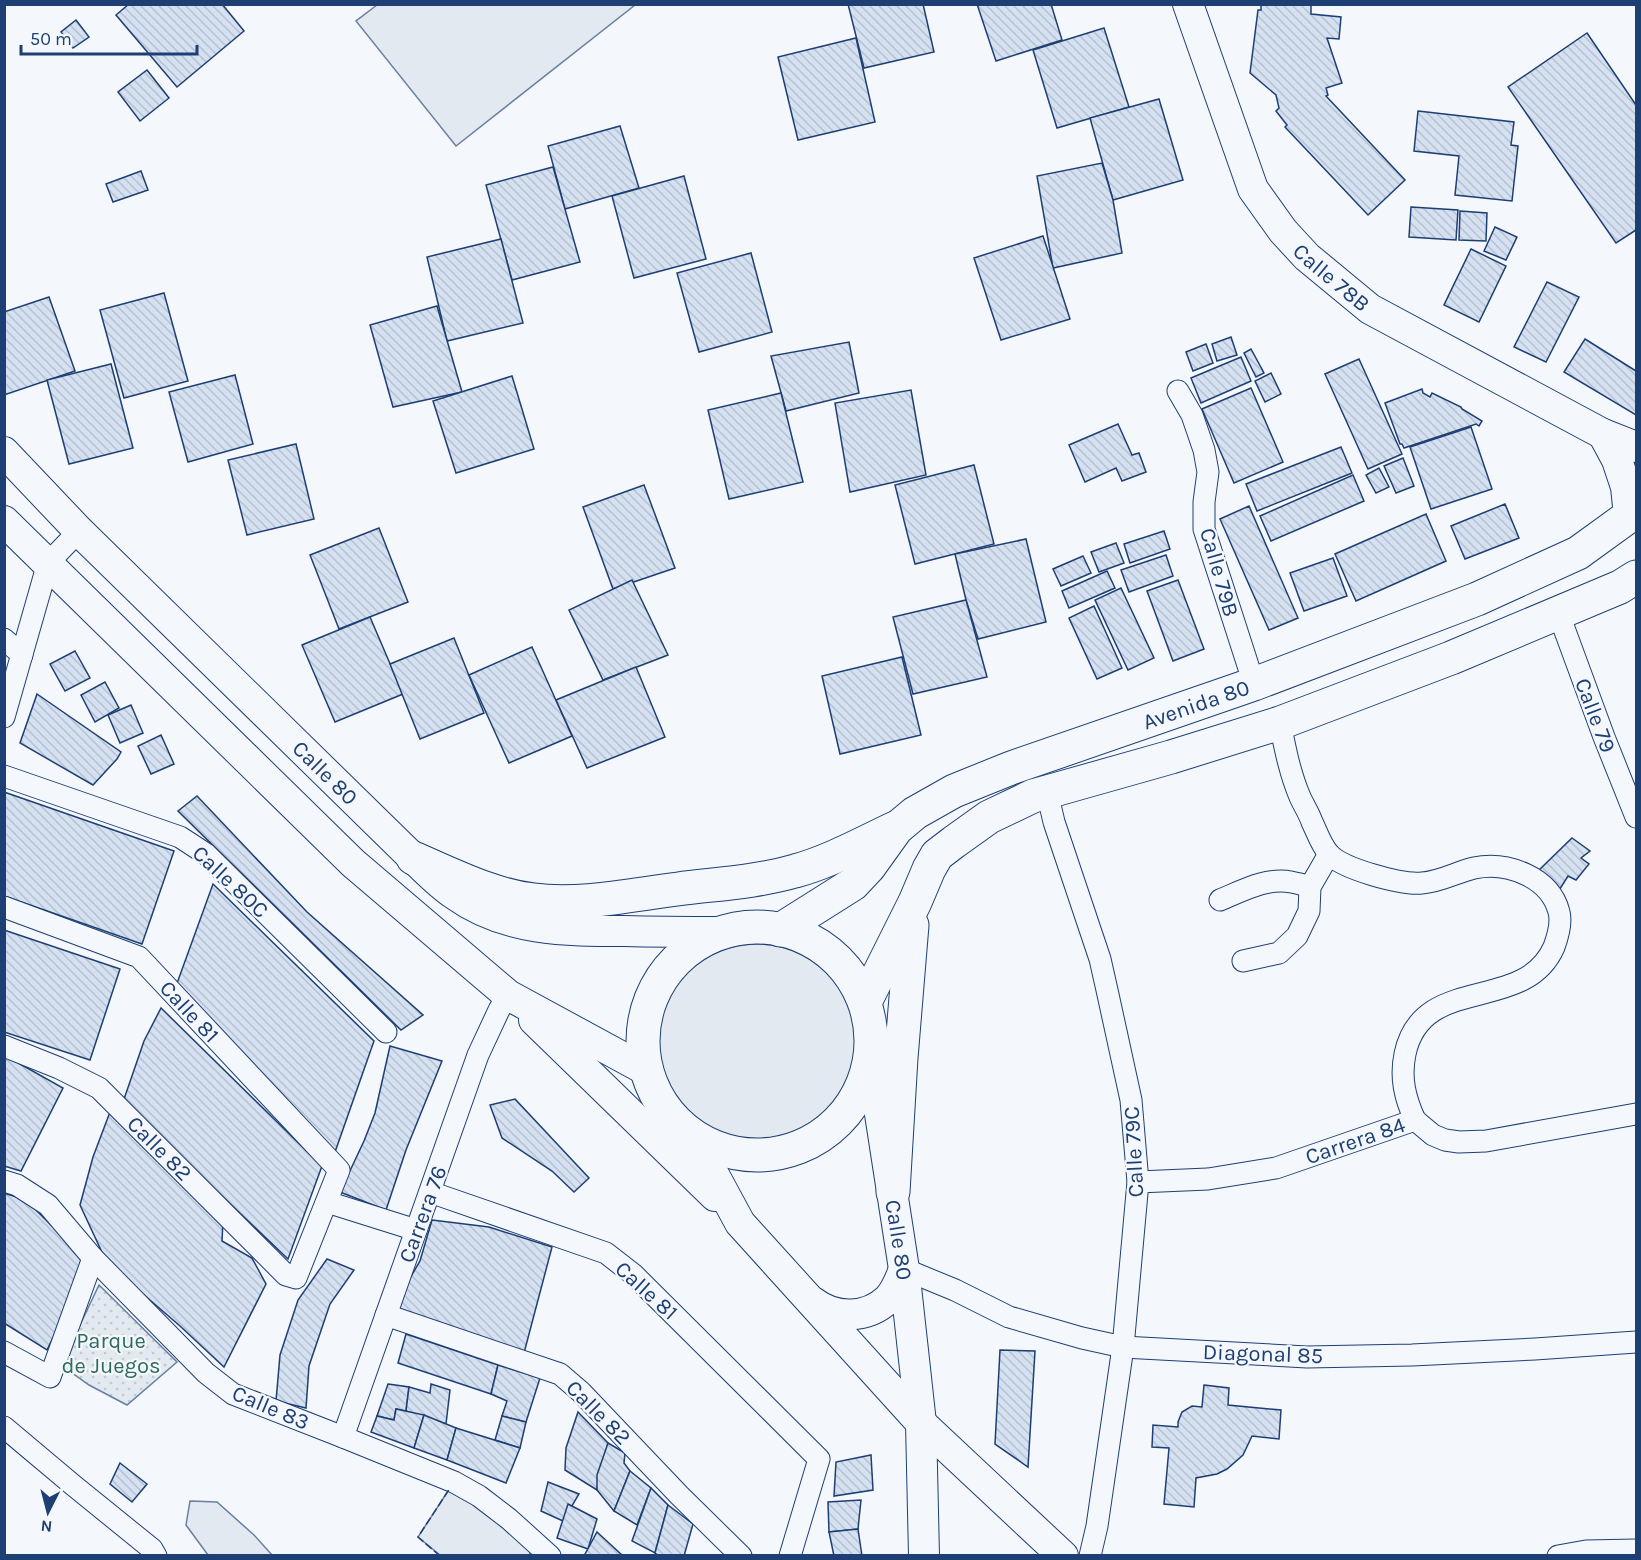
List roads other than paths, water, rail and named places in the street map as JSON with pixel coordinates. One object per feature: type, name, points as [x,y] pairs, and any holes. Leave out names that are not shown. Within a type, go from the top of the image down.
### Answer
[{"type":"main road","name":"Calle 78B","points":[[1188,4],[1253,189],[1283,231],[1307,257],[1370,309],[1603,434],[1636,447]]},
{"type":"main road","points":[[1603,434],[1617,460],[1633,513]]},
{"type":"main road","name":"Calle 80","points":[[4,452],[79,531],[412,858],[454,895],[478,908],[521,924],[540,928],[571,931],[725,932]]},
{"type":"main road","name":"Avenida 80","points":[[780,930],[853,884],[869,867],[897,828],[915,813],[954,791],[982,779],[1254,684],[1450,610],[1578,553],[1633,513]]},
{"type":"main road","name":"Calle 80","points":[[4,521],[353,863],[508,995],[646,1070]]},
{"type":"main road","name":"Avenida 80","points":[[865,1002],[937,855],[989,817],[1033,796],[1280,723],[1451,658],[1620,587],[1636,577]]},
{"type":"main road","points":[[412,858],[487,889],[515,897],[533,900],[587,901],[734,882],[795,871],[897,828]]},
{"type":"main road","points":[[893,1192],[908,964],[915,902]]},
{"type":"main road","points":[[752,928],[780,930],[807,940],[832,955],[846,969],[865,1002],[871,1029],[871,1056],[866,1078],[856,1099],[842,1118],[825,1134],[805,1145],[782,1153],[759,1156],[736,1154],[714,1147],[693,1136],[672,1118],[656,1095],[646,1070],[643,1048],[648,1005],[657,985],[670,967],[686,952],[705,940],[725,932],[752,928]]},
{"type":"main road","points":[[508,995],[701,1182],[809,1298],[921,1424],[1063,1556]]},
{"type":"main road","name":"Calle 80","points":[[871,1056],[904,1269],[921,1424],[924,1556]]},
{"type":"main road","points":[[693,1136],[740,1223]]},
{"type":"main road","points":[[809,1298],[829,1311],[845,1315],[861,1314],[876,1308],[889,1298],[904,1269]]},
{"type":"street","name":"Calle 79B","points":[[1178,391],[1192,416],[1204,450],[1208,472],[1203,502],[1204,529],[1254,684]]},
{"type":"street","points":[[4,717],[48,563],[79,531]]},
{"type":"street","name":"Calle 79","points":[[1558,612],[1636,817]]},
{"type":"street","points":[[4,639],[22,655]]},
{"type":"street","points":[[1280,723],[1286,753],[1300,796],[1329,854],[1344,865],[1386,878],[1413,883],[1429,882],[1482,867],[1496,866],[1513,869],[1543,886],[1556,904],[1560,922],[1558,935],[1551,953],[1531,975],[1510,986],[1446,1003],[1429,1013],[1416,1027],[1405,1052],[1402,1075],[1406,1095],[1416,1120]]},
{"type":"street","name":"Calle 80C","points":[[4,776],[180,837],[206,854],[386,1032]]},
{"type":"street","name":"Calle 79C","points":[[1047,792],[1054,822],[1100,959],[1131,1100],[1138,1182],[1123,1347],[1097,1526],[1090,1556]]},
{"type":"street","points":[[1243,961],[1279,953],[1297,936],[1309,911],[1310,887],[1329,854]]},
{"type":"street","points":[[1220,900],[1260,884],[1279,881],[1310,887]]},
{"type":"street","name":"Calle 81","points":[[4,907],[139,957],[339,1170],[327,1202]]},
{"type":"street","name":"Carrera 76","points":[[344,1437],[478,1055],[508,995]]},
{"type":"street","name":"Calle 82","points":[[4,1046],[59,1068],[99,1088],[286,1275],[296,1278],[327,1202]]},
{"type":"street","name":"Carrera 84","points":[[1138,1182],[1208,1179],[1276,1168],[1416,1120],[1433,1135],[1459,1142],[1486,1141],[1636,1114]]},
{"type":"street","name":"Calle 83","points":[[4,1181],[17,1185],[48,1205],[93,1258],[206,1372],[233,1394],[454,1482],[479,1496],[509,1519],[550,1556]]},
{"type":"street","name":"Calle 81","points":[[430,1192],[606,1253],[633,1274],[819,1459],[790,1556]]},
{"type":"street","points":[[327,1202],[416,1230]]},
{"type":"street","points":[[4,1352],[50,1377],[93,1258]]},
{"type":"street","name":"Diagonal 85","points":[[904,1269],[1009,1317],[1123,1347],[1306,1357],[1524,1350],[1636,1342]]},
{"type":"street","name":"Calle 82","points":[[386,1314],[560,1374],[581,1392],[741,1556]]},
{"type":"street","points":[[4,1427],[152,1549],[156,1556]]},
{"type":"street","points":[[1558,1556],[1586,1551],[1636,1550]]},
{"type":"park label","name":"Parque de Juegos","points":[[111,1352]]}]
